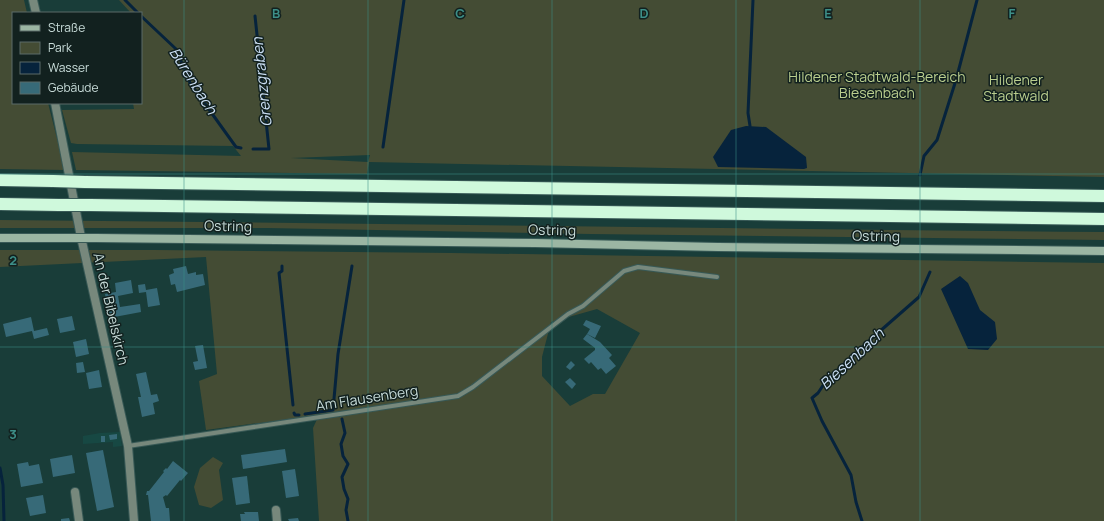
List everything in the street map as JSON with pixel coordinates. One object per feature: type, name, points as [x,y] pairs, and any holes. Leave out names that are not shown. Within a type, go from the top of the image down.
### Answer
[{"type":"highway","points":[[0,180],[1104,196]]},
{"type":"highway","points":[[0,204],[1104,219]]},
{"type":"main road","name":"Ostring","points":[[0,238],[535,243],[718,247],[1104,251]]},
{"type":"street","points":[[33,0],[36,12]]},
{"type":"street","name":"An der Bibelskirch","points":[[55,104],[81,237],[128,446],[134,521]]},
{"type":"street","points":[[76,492],[79,521]]},
{"type":"street","points":[[276,510],[277,521]]},
{"type":"lane","name":"Am Flausenberg","points":[[128,446],[458,396],[473,388],[568,314],[583,306],[624,271],[638,267],[717,277]]},
{"type":"shaded area","points":[[120,432],[122,446],[113,447],[113,442],[83,444],[83,436]]},
{"type":"green space","points":[[0,0],[24,0],[27,12],[12,12],[12,104],[48,104],[65,170],[0,169]]},
{"type":"green space","name":"Hildener Stadtwald","points":[[119,0],[1104,0],[1104,177],[369,162],[367,174],[76,170],[72,152],[241,156],[233,146],[71,143],[62,110],[134,109],[133,104],[142,104],[142,12],[130,12]],"holes":[[[370,155],[368,162],[291,158]]]},
{"type":"green space","points":[[0,220],[1104,232],[1104,240],[590,234],[267,228],[0,228]]},
{"type":"green space","points":[[0,250],[452,253],[1104,263],[1104,521],[319,521],[313,428],[319,415],[206,430],[199,381],[217,374],[206,257],[0,267]],"holes":[[[597,309],[640,333],[605,394],[593,394],[570,406],[542,376],[542,357],[551,322]]]},
{"type":"green space","points":[[213,457],[223,463],[219,470],[223,500],[211,508],[199,505],[194,487],[200,468]]},
{"type":"water","points":[[746,126],[766,127],[806,157],[807,168],[718,167],[713,157],[731,130]]},
{"type":"water","points":[[960,276],[968,283],[980,310],[995,322],[997,339],[988,350],[968,349],[941,289]]},
{"type":"building","points":[[186,266],[188,274],[196,272],[196,275],[203,274],[205,285],[177,292],[175,284],[171,285],[169,275],[174,273],[173,269]]},
{"type":"building","points":[[131,280],[133,293],[118,296],[120,307],[140,304],[141,312],[109,318],[105,294],[116,292],[115,283]]},
{"type":"building","points":[[145,284],[146,290],[157,288],[160,305],[148,307],[146,292],[139,293],[138,285]]},
{"type":"building","points":[[72,316],[75,330],[60,333],[57,319]]},
{"type":"building","points":[[31,317],[34,331],[47,328],[49,335],[34,339],[32,331],[6,337],[3,324]]},
{"type":"building","points":[[586,320],[601,326],[595,338],[587,334],[590,329],[583,325]]},
{"type":"building","points":[[587,334],[600,342],[612,355],[609,358],[616,366],[606,374],[601,368],[598,370],[591,362],[589,364],[584,359],[595,350],[595,348],[583,339]]},
{"type":"building","points":[[86,339],[89,354],[76,357],[73,342]]},
{"type":"building","points":[[203,345],[207,368],[195,370],[193,362],[198,361],[195,346]]},
{"type":"building","points":[[571,361],[575,365],[570,370],[566,367]]},
{"type":"building","points":[[83,362],[85,372],[77,373],[76,363]]},
{"type":"building","points":[[99,370],[102,387],[89,389],[86,373]]},
{"type":"building","points":[[146,372],[151,395],[157,394],[159,401],[153,403],[155,414],[142,417],[138,397],[141,397],[136,374]]},
{"type":"building","points":[[570,378],[576,384],[572,389],[565,382]]},
{"type":"building","points":[[117,434],[117,439],[110,440],[109,435]]},
{"type":"building","points":[[101,436],[105,436],[105,442],[101,442]]},
{"type":"building","points":[[285,449],[287,462],[243,469],[241,455]]},
{"type":"building","points":[[103,450],[114,507],[97,511],[86,453]]},
{"type":"building","points":[[72,455],[75,473],[53,477],[50,459]]},
{"type":"building","points":[[173,461],[188,473],[167,496],[166,495],[163,497],[166,508],[169,508],[170,521],[151,521],[148,495],[146,495],[147,491],[149,491],[164,472],[163,471],[166,468],[167,469]]},
{"type":"building","points":[[28,462],[29,466],[39,464],[43,483],[21,487],[17,464]]},
{"type":"building","points":[[295,469],[299,496],[286,498],[282,471]]},
{"type":"building","points":[[247,476],[250,503],[236,505],[232,478]]},
{"type":"building","points":[[43,495],[46,513],[30,516],[26,498]]},
{"type":"building","points":[[244,512],[258,512],[259,521],[241,521],[240,514],[245,514]]},
{"type":"building","points":[[69,518],[70,521],[61,521],[61,519]]},
{"type":"building","points":[[298,518],[299,521],[289,521],[288,519]]},
{"type":"waterway","name":"Bürenbach","points":[[125,0],[137,12]]},
{"type":"waterway","points":[[383,147],[404,0]]},
{"type":"waterway","points":[[750,126],[748,113],[753,0]]},
{"type":"waterway","name":"Biesenbach","points":[[920,175],[924,156],[937,140],[956,80],[977,0]]},
{"type":"waterway","name":"Grenzgraben","points":[[253,149],[269,149],[255,16]]},
{"type":"waterway","name":"Bürenbach","points":[[142,17],[176,49],[190,83],[236,147],[241,148]]},
{"type":"waterway","name":"Bürenbach","points":[[282,266],[282,271],[279,273],[293,405]]},
{"type":"waterway","points":[[305,414],[333,410],[338,354],[352,266]]},
{"type":"waterway","name":"Biesenbach","points":[[862,521],[856,502],[851,475],[822,421],[812,398],[818,393],[826,381],[919,297],[930,272]]},
{"type":"waterway","name":"Bürenbach","points":[[294,413],[295,415],[299,415]]},
{"type":"waterway","name":"Bürenbach","points":[[342,419],[345,433],[341,444],[343,456],[348,464],[342,477],[344,489],[348,499],[346,510],[348,521]]},
{"type":"waterway","points":[[0,468],[3,485],[4,521]]},
{"type":"park label","name":"Hildener Stadtwald-Bereich Biesenbach","points":[[877,86]]}]
